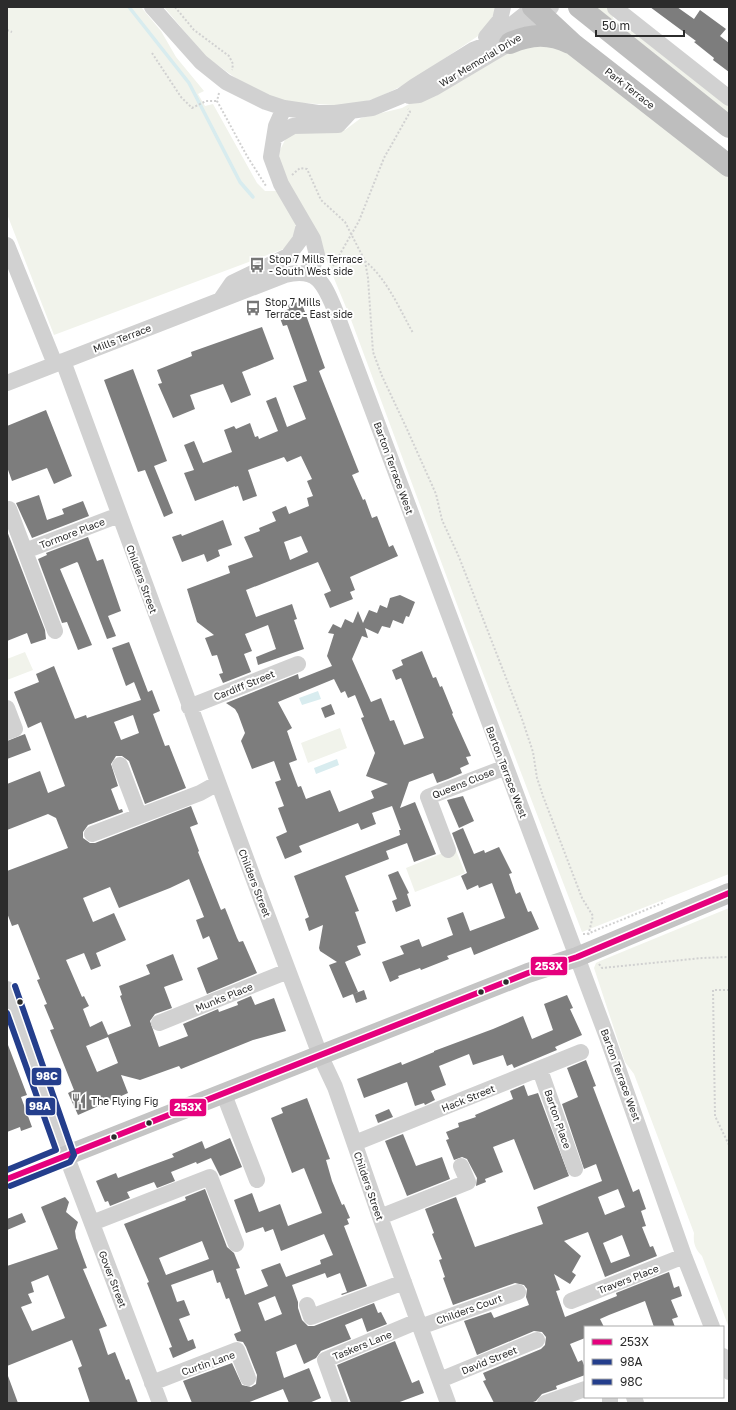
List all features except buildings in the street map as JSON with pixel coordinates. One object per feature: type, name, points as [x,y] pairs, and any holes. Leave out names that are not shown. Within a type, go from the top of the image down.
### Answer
[{"type":"highway","name":"Park Terrace","points":[[539,9],[574,45],[729,166]]},
{"type":"highway","points":[[583,9],[729,127]]},
{"type":"highway","points":[[510,43],[523,37],[546,36],[562,39],[574,45]]},
{"type":"main road","points":[[7,1179],[223,1092],[528,973],[577,957],[729,892]]},
{"type":"street","name":"War Memorial Drive","points":[[152,7],[202,62],[226,82],[266,102],[284,108],[318,113],[372,108],[404,100],[434,88],[510,43],[534,26],[539,9]]},
{"type":"street","points":[[474,50],[496,25],[502,14],[503,7]]},
{"type":"street","points":[[615,8],[729,98]]},
{"type":"street","name":"War Memorial Drive","points":[[404,100],[415,86],[474,50],[486,45],[539,9]]},
{"type":"street","points":[[284,108],[278,119],[272,151],[273,165],[281,184],[313,239],[317,255],[315,264],[310,274]]},
{"type":"street","points":[[276,136],[294,126],[338,125],[351,111]]},
{"type":"street","points":[[221,299],[232,283],[288,256],[300,240],[304,225]]},
{"type":"street","points":[[7,245],[59,363]]},
{"type":"street","name":"Mills Terrace","points":[[7,384],[285,275],[297,272],[310,274]]},
{"type":"street","name":"Barton Terrace West","points":[[310,274],[323,284],[335,310],[610,1045],[684,1256],[712,1326]]},
{"type":"street","name":"Childers Street","points":[[59,363],[119,515],[189,707],[320,1055],[335,1087],[380,1217],[448,1403]]},
{"type":"street","points":[[10,509],[55,631]]},
{"type":"street","name":"Tormore Place","points":[[25,551],[119,515]]},
{"type":"street","name":"Cardiff Street","points":[[189,707],[298,664]]},
{"type":"street","points":[[7,708],[15,729],[7,732]]},
{"type":"street","points":[[120,765],[139,815]]},
{"type":"street","name":"Queens Close","points":[[448,850],[428,797],[506,767]]},
{"type":"street","points":[[92,834],[200,793],[218,783]]},
{"type":"street","name":"Munks Place","points":[[159,1023],[288,971]]},
{"type":"street","name":"Gover Street","points":[[9,998],[66,1155],[160,1403]]},
{"type":"street","name":"Hack Street","points":[[355,1143],[540,1070],[581,1052]]},
{"type":"street","name":"Barton Place","points":[[540,1070],[575,1169]]},
{"type":"street","points":[[223,1092],[257,1180]]},
{"type":"street","points":[[380,1217],[468,1182],[461,1166]]},
{"type":"street","points":[[92,1223],[210,1177],[236,1244]]},
{"type":"street","name":"Travers Place","points":[[571,1301],[684,1256]]},
{"type":"street","points":[[307,1306],[312,1317],[404,1282]]},
{"type":"street","name":"Childers Court","points":[[419,1324],[518,1292]]},
{"type":"street","name":"Taskers Lane","points":[[340,1402],[325,1360],[419,1324]]},
{"type":"street","name":"David Street","points":[[440,1380],[537,1340]]},
{"type":"street","name":"Curtin Lane","points":[[152,1383],[237,1350],[248,1378]]},
{"type":"street","points":[[724,1359],[729,1372]]},
{"type":"street","points":[[545,1403],[584,1388]]},
{"type":"path","points":[[175,7],[194,30],[229,56],[233,64],[231,73]]},
{"type":"path","points":[[7,30],[12,32]]},
{"type":"path","points":[[152,53],[181,97],[192,108],[206,101],[217,102]]},
{"type":"path","points":[[221,90],[217,102],[247,156],[267,188]]},
{"type":"path","points":[[323,284],[359,221],[384,158],[410,112],[404,100]]},
{"type":"path","points":[[287,179],[300,168],[307,169],[321,200],[345,222],[364,261],[368,278],[374,352],[382,376],[436,494],[442,520],[459,557],[522,719],[533,752],[537,778],[582,898],[592,916],[587,934],[583,934]]},
{"type":"path","points":[[364,261],[373,268],[386,284],[413,333]]},
{"type":"path","points":[[602,968],[702,958],[729,957]]},
{"type":"path","points":[[729,990],[713,990],[715,1116],[729,1145]]},
{"type":"shaded area","points":[[7,7],[141,7],[161,31],[176,57],[204,91],[198,94],[205,106],[213,104],[257,183],[265,191],[281,191],[296,223],[295,233],[286,248],[54,335],[7,214]]},
{"type":"shaded area","points":[[164,7],[498,7],[484,32],[408,83],[377,98],[348,106],[288,102],[269,96],[240,81],[206,57]]},
{"type":"shaded area","points":[[598,7],[607,7],[613,11],[613,18],[618,23],[626,22],[729,103],[729,114],[596,9]]},
{"type":"shaded area","points":[[520,43],[555,43],[729,172],[729,874],[582,932],[471,642],[350,317],[321,247],[282,172],[279,160],[280,150],[285,140],[291,134],[300,131],[345,130],[361,118],[402,108]]},
{"type":"shaded area","points":[[25,652],[33,670],[7,680],[7,659]]},
{"type":"shaded area","points":[[318,691],[321,699],[302,705],[299,698]]},
{"type":"shaded area","points":[[340,728],[347,748],[308,763],[301,743]]},
{"type":"shaded area","points":[[337,759],[339,765],[316,774],[314,768]]},
{"type":"shaded area","points":[[455,848],[465,873],[415,892],[406,868]]},
{"type":"shaded area","points":[[729,908],[729,1328],[702,1256],[695,1246],[694,1233],[634,1074],[625,1062],[594,968],[596,963],[600,961]]},
{"type":"waterway","points":[[129,7],[189,83],[240,182],[253,197]]},
{"type":"transit line","name":"253X","points":[[7,1179],[528,973],[577,957],[729,893]]},
{"type":"transit line","name":"98C","points":[[10,1186],[70,1162],[74,1155],[15,986]]},
{"type":"transit line","name":"98A","points":[[7,1013],[56,1150],[7,1170]]},
{"type":"place","name":"Stop 7 Mills Terrace - South West side","points":[[257,265]]},
{"type":"place","name":"Stop 7 Mills Terrace - East side","points":[[253,308]]},
{"type":"place","name":"The Flying Fig","points":[[79,1101]]}]
